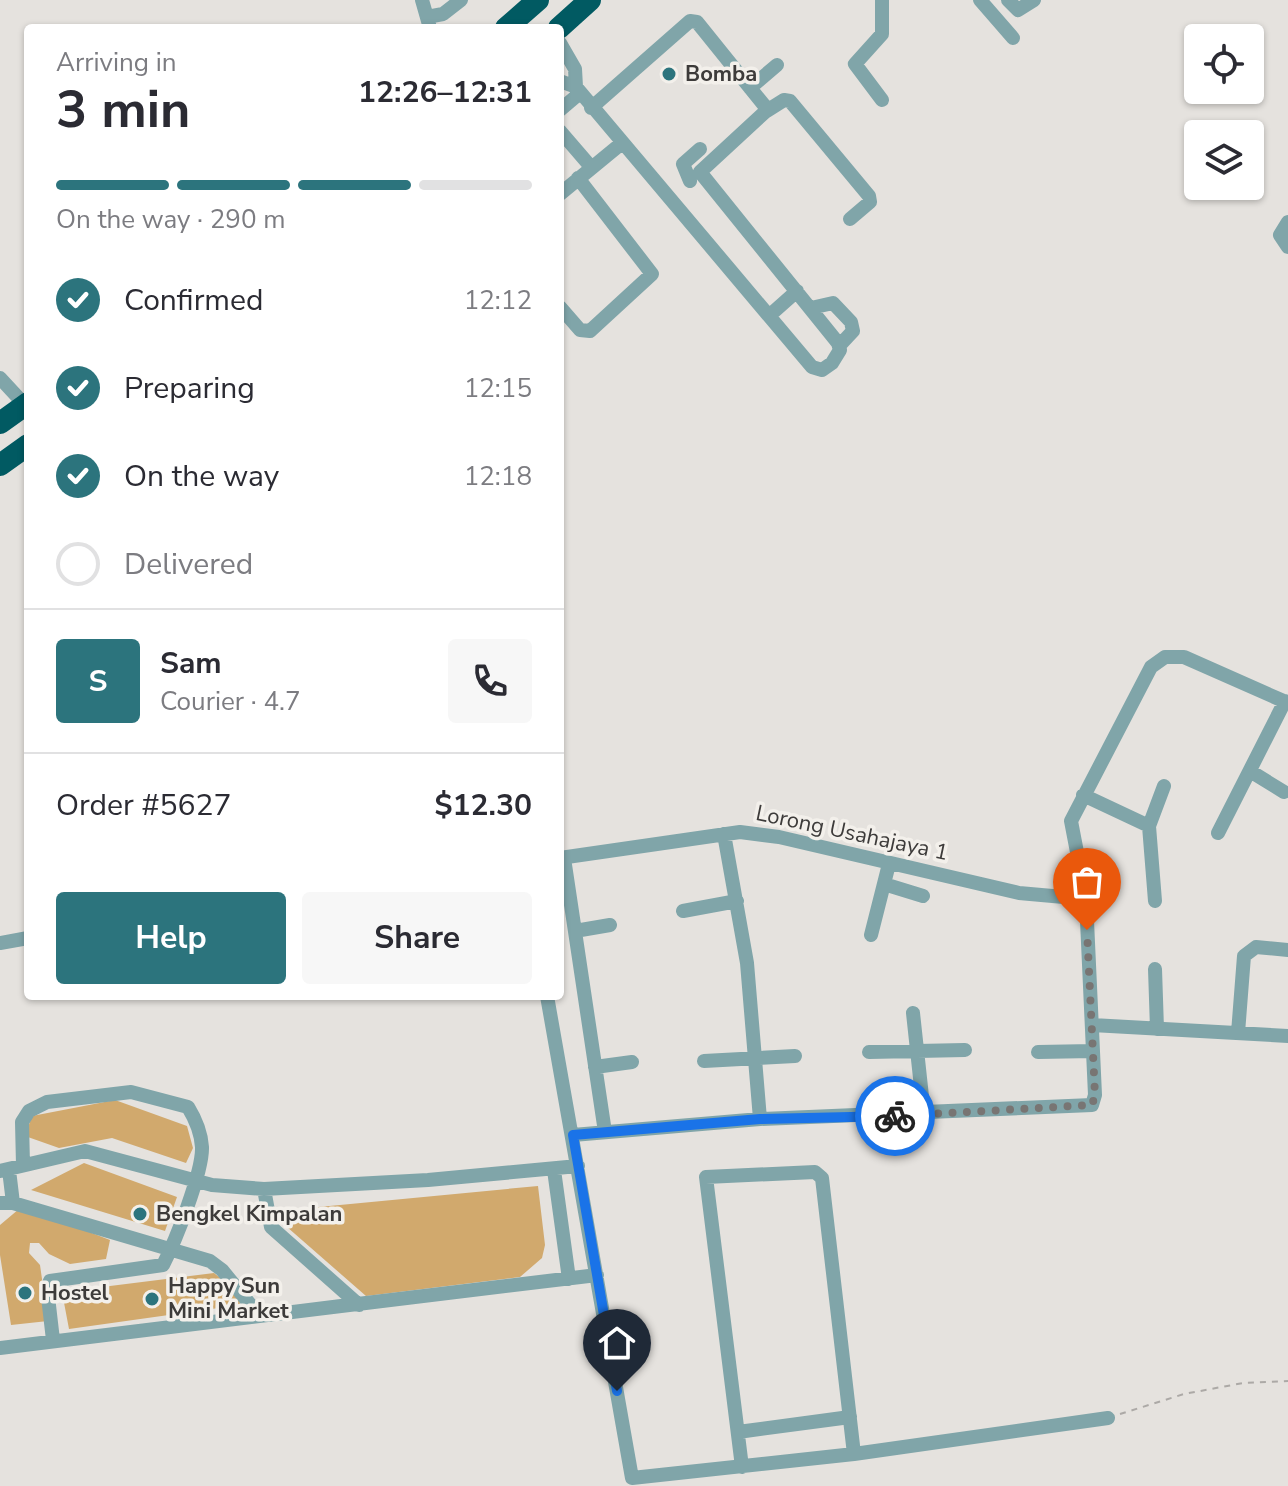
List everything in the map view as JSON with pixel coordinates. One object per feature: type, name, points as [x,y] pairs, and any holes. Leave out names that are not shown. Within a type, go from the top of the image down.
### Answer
[{"type":"highway","points":[[511,24],[538,0]]},
{"type":"highway","points":[[563,24],[590,0]]},
{"type":"highway","points":[[0,423],[24,406]]},
{"type":"highway","points":[[0,465],[24,448]]},
{"type":"street","points":[[422,0],[428,23],[461,0]]},
{"type":"street","points":[[882,0],[882,34],[855,64],[882,100]]},
{"type":"street","points":[[980,0],[1013,38]]},
{"type":"street","points":[[1008,0],[1018,10],[1034,0]]},
{"type":"street","points":[[591,108],[690,21],[697,22],[768,110]]},
{"type":"street","points":[[564,50],[575,69],[578,90]]},
{"type":"street","points":[[750,88],[777,65]]},
{"type":"street","points":[[564,83],[578,90],[812,367],[822,370],[832,363],[839,346],[853,331],[851,322],[833,303],[811,308]]},
{"type":"street","points":[[564,106],[578,90]]},
{"type":"street","points":[[669,198],[768,110],[784,100],[790,101],[869,196],[870,202],[850,219]]},
{"type":"street","points":[[564,136],[591,167]]},
{"type":"street","points":[[564,190],[622,143]]},
{"type":"street","points":[[700,149],[683,164],[797,291],[839,346]]},
{"type":"street","points":[[564,312],[580,330],[590,331],[652,274],[578,178]]},
{"type":"street","points":[[1288,222],[1280,235],[1288,247]]},
{"type":"street","points":[[770,315],[797,291]]},
{"type":"street","points":[[0,378],[24,401]]},
{"type":"street","points":[[573,1135],[760,1119],[1089,1107],[1095,1095],[1086,899],[1071,821],[1151,667],[1165,657],[1184,657],[1286,702],[1218,833]]},
{"type":"street","points":[[1250,771],[1284,792]]},
{"type":"street","points":[[1155,901],[1149,826],[1164,786]]},
{"type":"street","points":[[1083,795],[1149,826]]},
{"type":"street","name":"Lorong Usahajaya 1","points":[[564,858],[740,832],[779,837],[1019,893],[1086,899]]},
{"type":"street","points":[[724,834],[747,963],[760,1119]]},
{"type":"street","points":[[871,935],[889,864]]},
{"type":"street","points":[[564,869],[605,1132]]},
{"type":"street","points":[[884,884],[923,896]]},
{"type":"street","points":[[683,911],[737,901]]},
{"type":"street","points":[[575,931],[610,925]]},
{"type":"street","points":[[0,943],[24,939]]},
{"type":"street","points":[[1238,1033],[1244,956],[1256,947],[1288,950]]},
{"type":"street","points":[[1155,969],[1157,1029]]},
{"type":"street","points":[[548,1000],[632,1478],[854,1454],[1108,1418]]},
{"type":"street","points":[[913,1013],[924,1115]]},
{"type":"street","points":[[1092,1025],[1288,1036]]},
{"type":"street","points":[[869,1052],[965,1050]]},
{"type":"street","points":[[1038,1052],[1093,1051]]},
{"type":"street","points":[[704,1061],[795,1056]]},
{"type":"street","points":[[595,1067],[632,1062]]},
{"type":"street","points":[[53,1340],[47,1288],[50,1281],[160,1268],[172,1248],[202,1150],[199,1127],[188,1107],[131,1092],[47,1102],[29,1111],[22,1122],[6,1203],[172,1248],[210,1261],[222,1270],[258,1314]]},
{"type":"street","points":[[11,1168],[85,1151],[195,1180],[264,1189],[578,1166]]},
{"type":"street","points":[[554,1170],[569,1279]]},
{"type":"street","points":[[742,1467],[706,1177],[815,1172],[822,1178],[854,1454]]},
{"type":"street","points":[[264,1189],[271,1227],[359,1305]]},
{"type":"street","points":[[0,1348],[258,1314],[359,1305],[597,1275]]},
{"type":"street","points":[[738,1432],[850,1417]]},
{"type":"path","points":[[1108,1418],[1184,1394],[1243,1383],[1288,1381]]},
{"type":"building","points":[[115,1100],[187,1126],[193,1148],[186,1163],[112,1138],[59,1148],[25,1136],[32,1116]]},
{"type":"building","name":"Bengkel Kimpalan","points":[[84,1163],[177,1197],[165,1231],[31,1190]]},
{"type":"building","points":[[538,1186],[545,1245],[542,1258],[520,1277],[366,1296],[279,1220],[277,1211]]},
{"type":"building","name":"Hostel","points":[[19,1209],[32,1210],[110,1240],[106,1259],[70,1264],[49,1254],[39,1243],[30,1243],[29,1253],[40,1265],[48,1321],[11,1325],[0,1255],[0,1225]]},
{"type":"building","name":"Happy Sun Mini Market","points":[[214,1273],[239,1293],[240,1305],[69,1329],[62,1292]]},
{"type":"way so far","points":[[895,1116],[1083,1108],[1092,1105],[1095,1095],[1087,930]]},
{"type":"place","name":"Bomba","points":[[669,74]]},
{"type":"place","name":"Bengkel Kimpalan","points":[[140,1214]]},
{"type":"place","name":"Hostel","points":[[25,1293]]},
{"type":"place","name":"Happy Sun Mini Market","points":[[152,1299]]},
{"type":"route","points":[[617,1391],[573,1135],[760,1119],[895,1116]]}]
